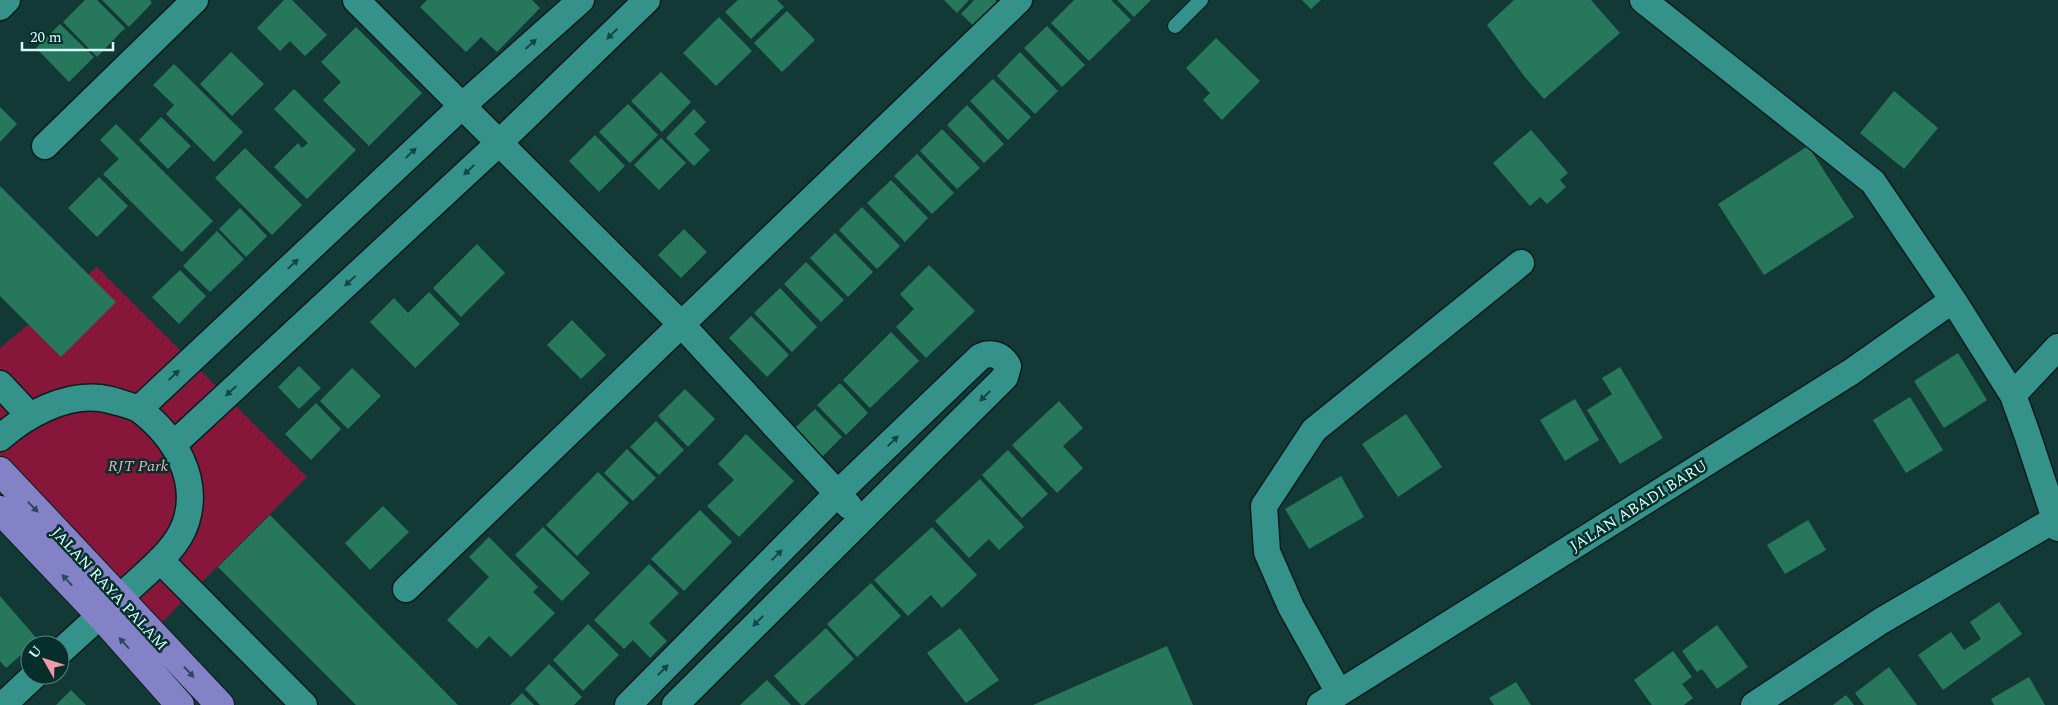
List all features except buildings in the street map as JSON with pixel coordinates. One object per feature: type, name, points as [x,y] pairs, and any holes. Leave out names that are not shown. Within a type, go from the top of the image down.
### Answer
[{"type":"main road","name":"JALAN RAYA PALAM","points":[[0,471],[220,705]]},
{"type":"main road","name":"JALAN RAYA PALAM","points":[[0,510],[100,615],[180,705]]},
{"type":"street","points":[[0,7],[7,0]]},
{"type":"street","points":[[45,146],[195,0]]},
{"type":"street","points":[[356,0],[682,325],[861,519]]},
{"type":"street","points":[[139,409],[462,106],[581,0]]},
{"type":"street","points":[[174,444],[500,142],[647,0]]},
{"type":"street","points":[[406,589],[1019,0]]},
{"type":"street","points":[[1643,0],[1873,182],[2013,395],[2028,434],[2056,524],[1881,621],[1754,705]]},
{"type":"street","points":[[1330,699],[1267,552],[1264,506],[1314,430],[1521,263]]},
{"type":"street","name":"JALAN ABADI BARU","points":[[1330,699],[1851,372],[1952,300]]},
{"type":"street","points":[[2013,395],[2058,347]]},
{"type":"street","points":[[628,705],[838,493],[980,357],[986,354],[997,355],[1006,363],[1008,372],[1005,377],[675,705]]},
{"type":"street","points":[[0,384],[29,415]]},
{"type":"street","points":[[0,438],[29,415],[73,400],[100,398],[139,409],[174,444],[186,470],[191,500],[186,523],[177,539],[160,560],[70,643]]},
{"type":"street","points":[[160,560],[304,705]]},
{"type":"street","points":[[3,705],[25,685]]},
{"type":"lane","points":[[1175,26],[1201,0]]},
{"type":"green space","name":"RJT Park","points":[[97,267],[307,477],[146,638],[0,479],[0,348]]}]
